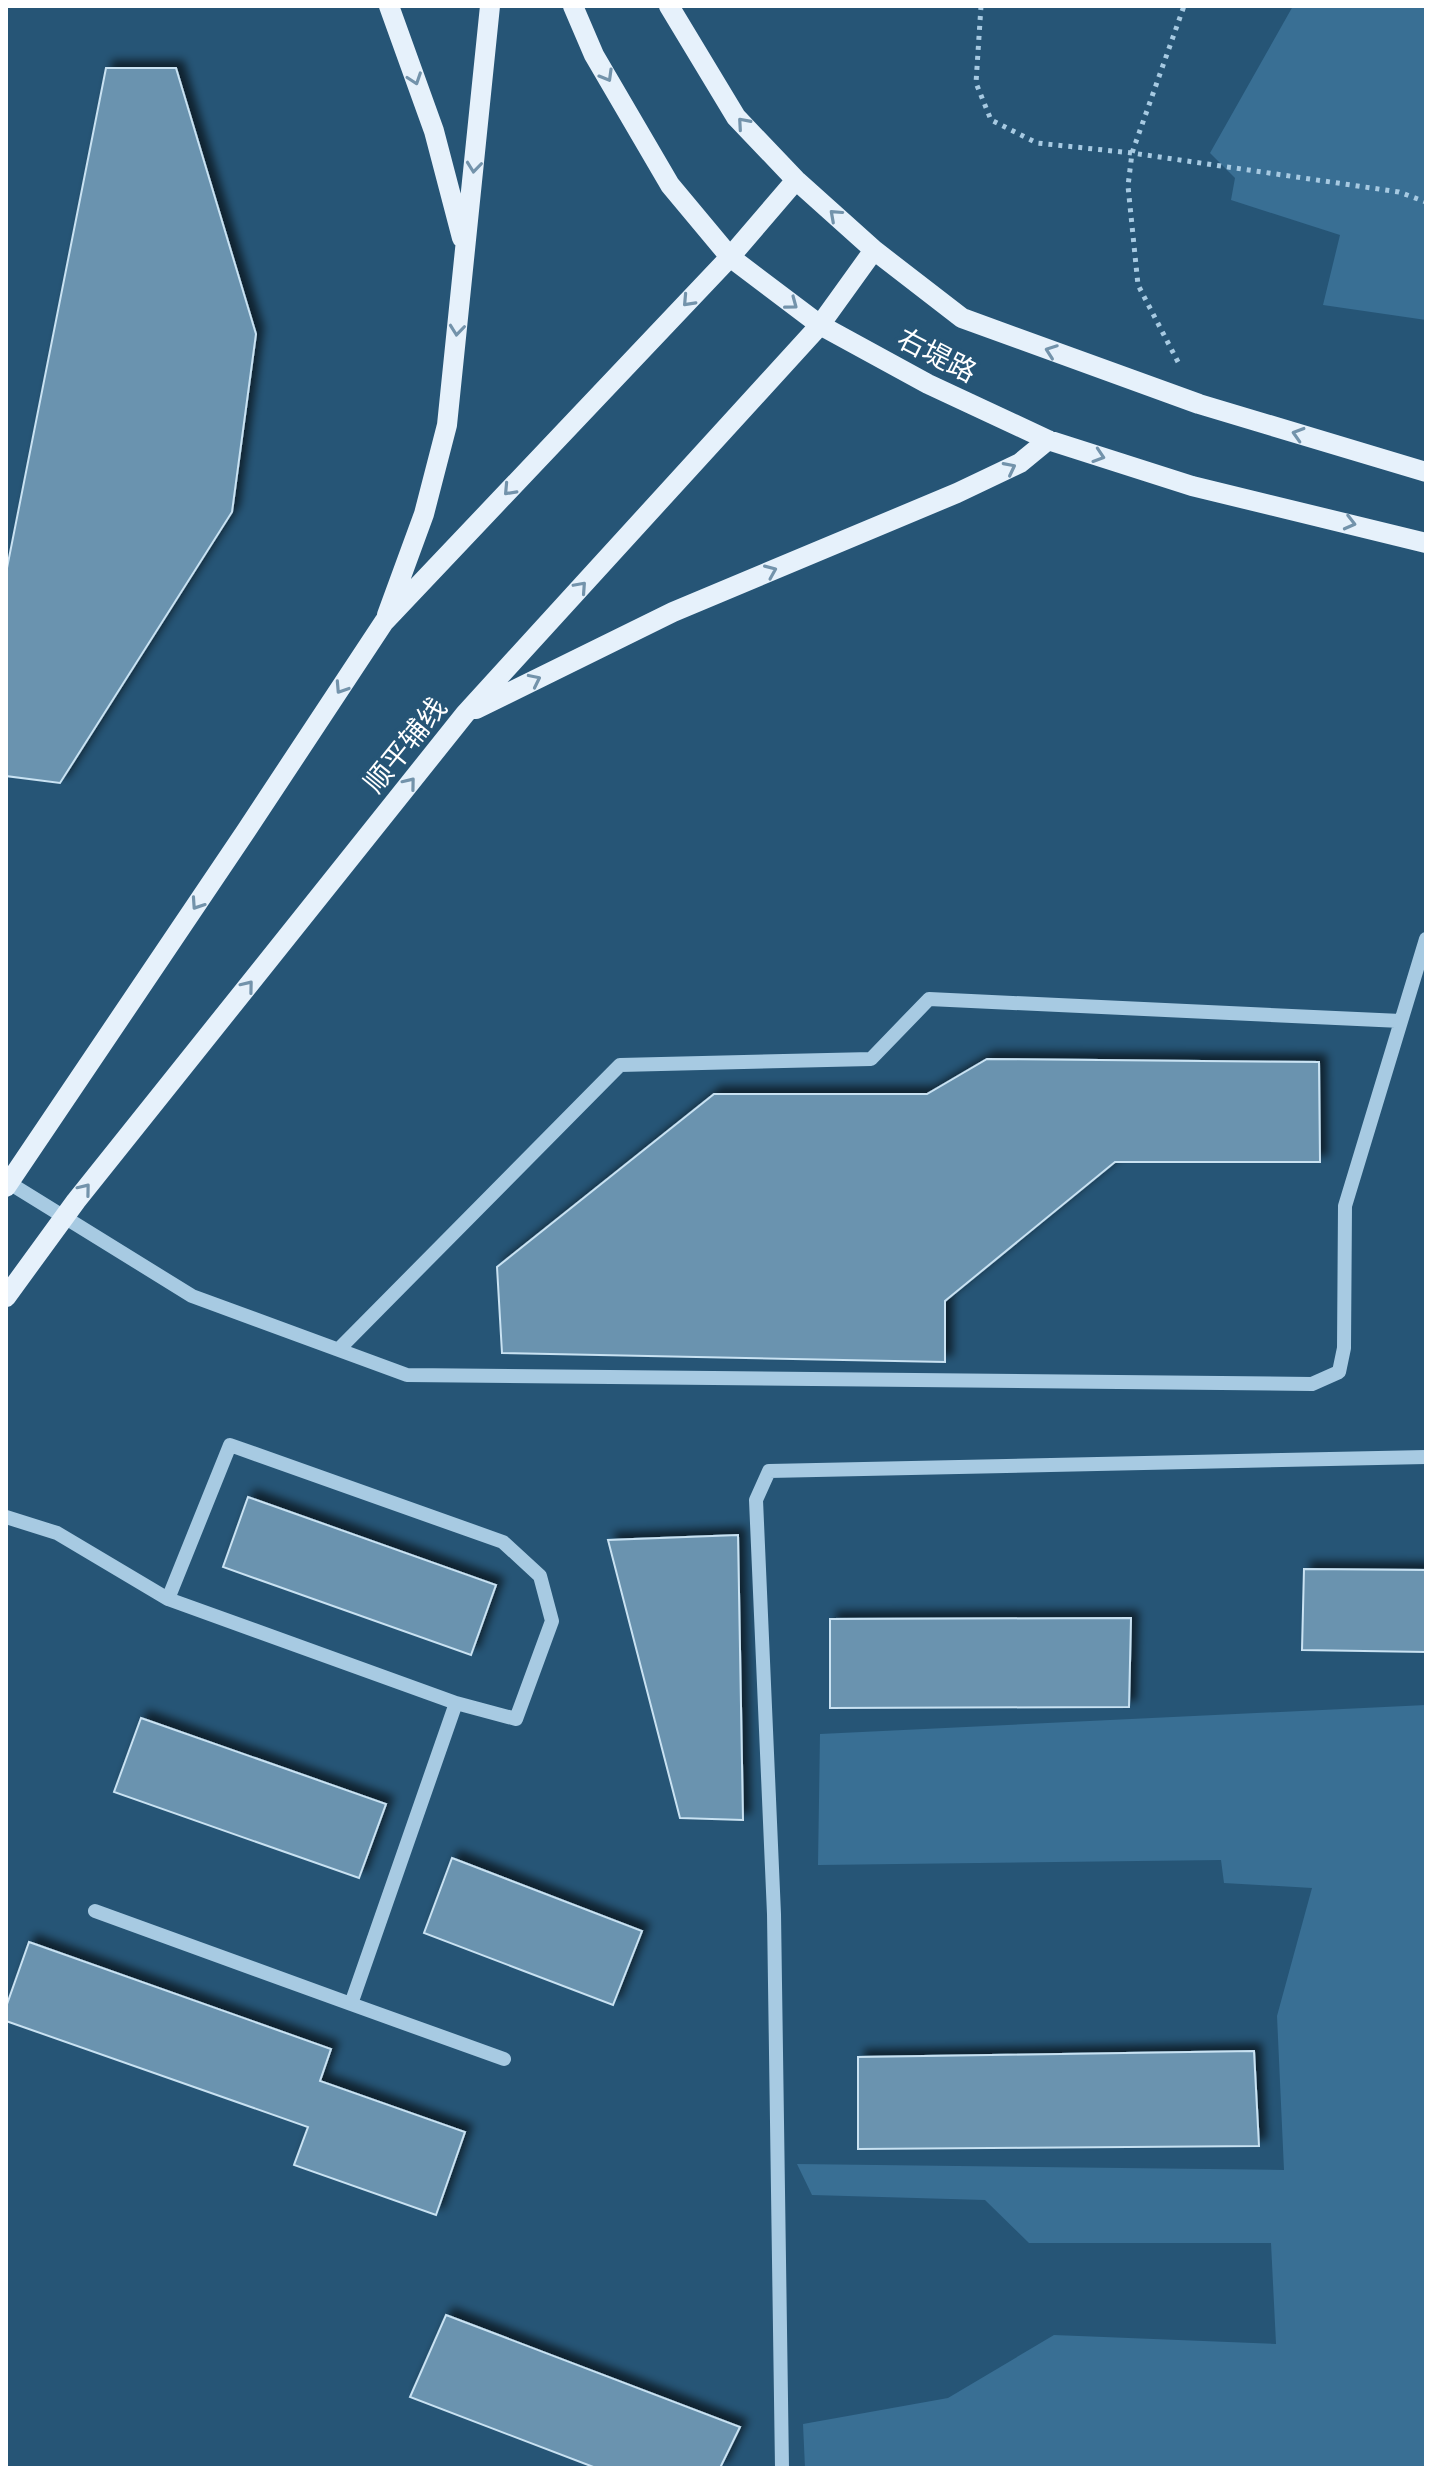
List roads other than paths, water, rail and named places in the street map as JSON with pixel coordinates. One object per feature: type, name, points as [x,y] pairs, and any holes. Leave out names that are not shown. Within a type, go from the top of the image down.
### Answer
[{"type":"main road","points":[[389,6],[434,131],[466,253]]},
{"type":"main road","points":[[384,622],[424,514],[447,425],[490,6]]},
{"type":"main road","name":"右堤路","points":[[573,6],[594,55],[670,185],[730,257],[820,325],[928,384],[1048,440],[1192,486],[1426,543]]},
{"type":"main road","name":"右堤路","points":[[669,6],[736,117],[796,180],[874,250],[962,318],[1199,404],[1426,472]]},
{"type":"main road","points":[[7,1183],[238,844],[384,622],[730,257],[796,180]]},
{"type":"main road","name":"顺平辅线","points":[[6,1297],[64,1217],[465,714],[820,325],[874,250]]},
{"type":"main road","points":[[465,714],[673,612],[957,493],[1020,463],[1048,440]]},
{"type":"street","points":[[7,1183],[192,1296],[407,1375],[1312,1384],[1339,1372],[1344,1348],[1345,1206],[1426,939]]},
{"type":"street","points":[[339,1349],[620,1065],[871,1059],[929,999],[1401,1021]]},
{"type":"street","points":[[6,1517],[57,1533],[168,1599],[456,1703],[516,1719],[552,1621],[540,1576],[503,1542],[230,1445],[168,1599]]},
{"type":"street","points":[[782,2468],[774,1914],[756,1500],[769,1471],[1426,1457]]},
{"type":"street","points":[[351,2004],[456,1703]]},
{"type":"street","points":[[95,1911],[504,2059]]}]
